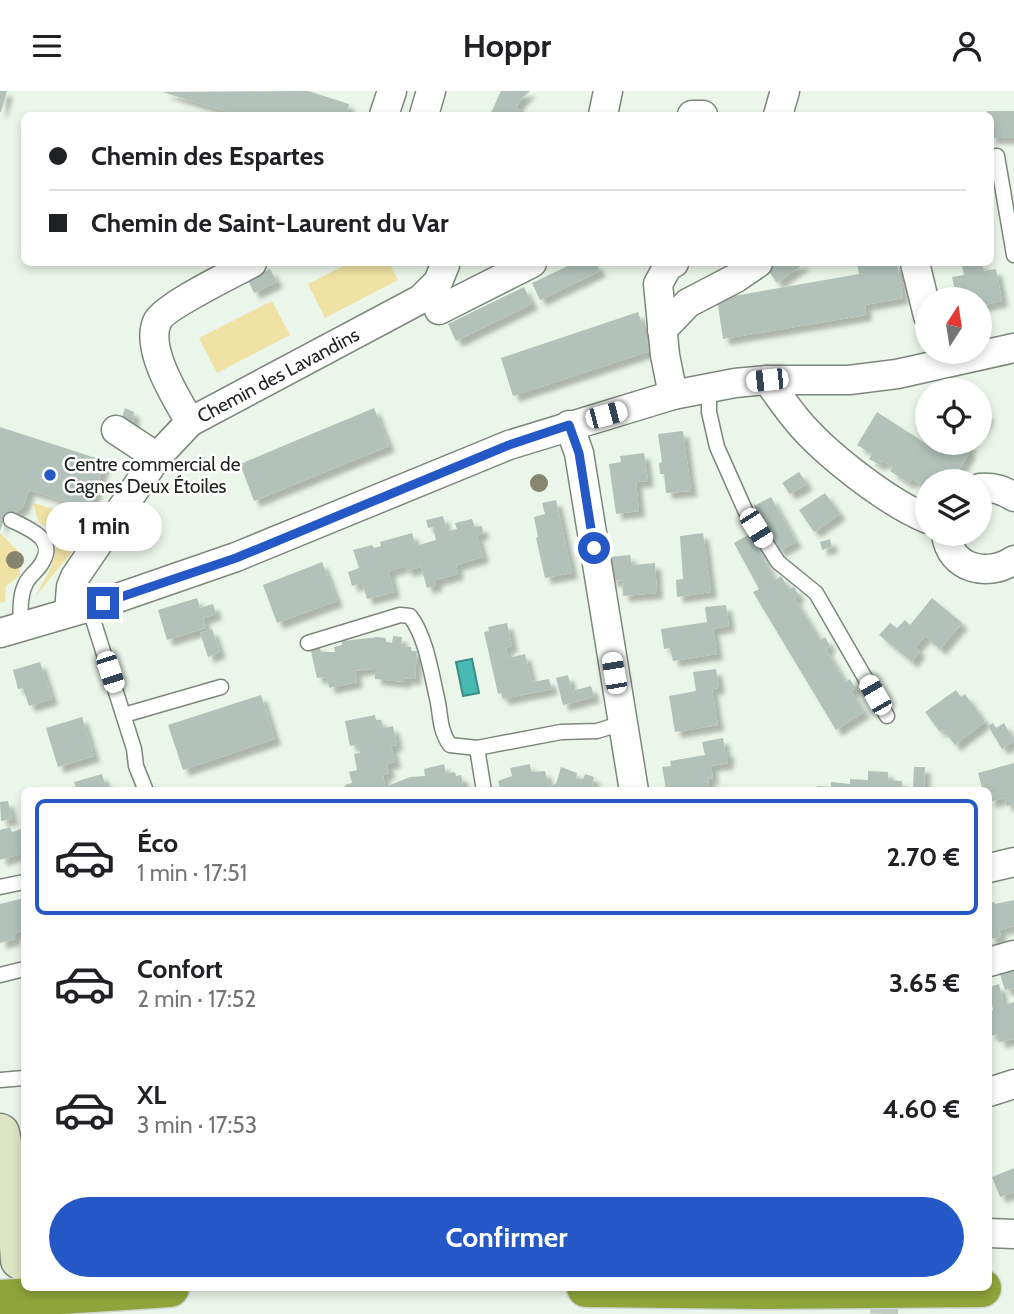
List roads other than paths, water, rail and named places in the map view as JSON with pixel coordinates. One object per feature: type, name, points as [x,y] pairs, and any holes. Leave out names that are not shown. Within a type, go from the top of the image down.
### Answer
[{"type":"highway","points":[[992,1288],[1014,1288]]},
{"type":"highway","points":[[0,1299],[124,1291]]},
{"type":"street","points":[[385,112],[392,91]]},
{"type":"street","points":[[425,112],[431,91]]},
{"type":"street","points":[[604,112],[608,91]]},
{"type":"street","points":[[779,112],[785,91]]},
{"type":"street","points":[[190,422],[164,378],[155,340],[157,322],[168,310],[247,266]]},
{"type":"street","name":"Chemin des Lavandins","points":[[79,610],[71,587],[75,577],[157,457],[190,422],[421,299],[449,266]]},
{"type":"street","points":[[439,310],[526,266]]},
{"type":"street","points":[[668,266],[658,284],[662,330],[673,395]]},
{"type":"street","points":[[662,330],[688,303],[754,266]]},
{"type":"street","points":[[916,266],[921,287]]},
{"type":"street","points":[[992,351],[1014,348]]},
{"type":"street","points":[[10,630],[236,558],[509,445],[569,425],[709,387],[767,380],[849,380],[897,374],[924,364]]},
{"type":"street","points":[[767,380],[798,422],[833,454],[897,505],[915,513]]},
{"type":"street","points":[[569,425],[579,453],[633,787]]},
{"type":"street","points":[[116,430],[157,457]]},
{"type":"street","points":[[992,487],[1004,490],[1014,497]]},
{"type":"street","points":[[950,546],[953,553],[964,563],[976,569],[1004,567],[1014,560]]},
{"type":"street","points":[[992,867],[1014,862]]},
{"type":"street","points":[[992,961],[1014,955]]},
{"type":"street","points":[[992,1091],[1014,1084]]},
{"type":"street","points":[[0,1133],[16,1243]]},
{"type":"street","points":[[992,1233],[1014,1234]]},
{"type":"lane","points":[[998,156],[1014,255]]},
{"type":"lane","points":[[709,387],[709,412],[717,447],[745,510],[778,562],[816,593],[887,716]]},
{"type":"lane","points":[[10,630],[26,583],[45,559],[46,546],[41,537],[11,520]]},
{"type":"lane","points":[[79,610],[124,715],[136,766],[144,787]]},
{"type":"lane","points":[[308,643],[400,615],[410,616],[418,627],[437,700],[442,734],[450,744],[477,748],[561,732],[597,731],[623,723]]},
{"type":"lane","points":[[124,715],[221,687]]},
{"type":"lane","points":[[477,748],[483,787]]},
{"type":"lane","points":[[0,887],[21,883]]},
{"type":"lane","points":[[0,975],[21,970]]},
{"type":"lane","points":[[0,1080],[21,1078]]},
{"type":"water","points":[[472,659],[479,693],[463,696],[456,662]]},
{"type":"tunnel","points":[[884,1314],[885,1291]]},
{"type":"place","name":"Centre commercial de Cagnes Deux Étoiles","points":[[50,475]]}]
